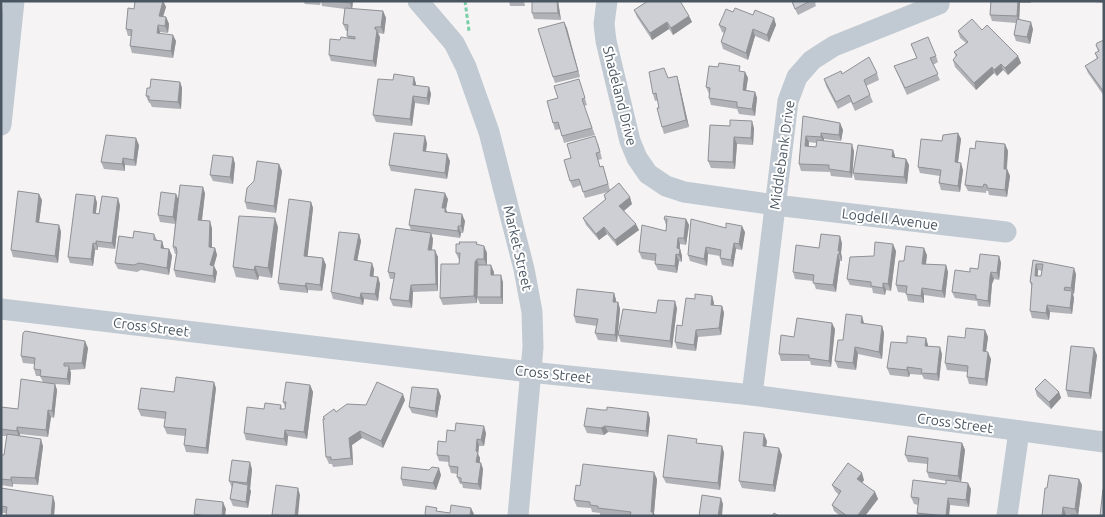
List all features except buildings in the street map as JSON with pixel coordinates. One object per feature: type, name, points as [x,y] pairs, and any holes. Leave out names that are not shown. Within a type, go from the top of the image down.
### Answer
[{"type":"street","points":[[1,125],[14,1]]},
{"type":"street","name":"Market Street","points":[[418,1],[454,43],[466,67],[488,132],[524,269],[532,312],[533,347],[518,516]]},
{"type":"street","name":"Shadeland Drive","points":[[607,1],[604,24],[606,42],[624,119],[637,158],[648,174],[666,186],[684,192],[775,205]]},
{"type":"street","name":"Middlebank Drive","points":[[752,395],[788,101],[797,77],[812,60],[834,46],[939,4]]},
{"type":"street","name":"Logdell Avenue","points":[[775,205],[1006,232]]},
{"type":"street","name":"Cross Street","points":[[1,309],[530,372],[752,395],[1104,442]]},
{"type":"street","points":[[1008,516],[1019,432]]}]
